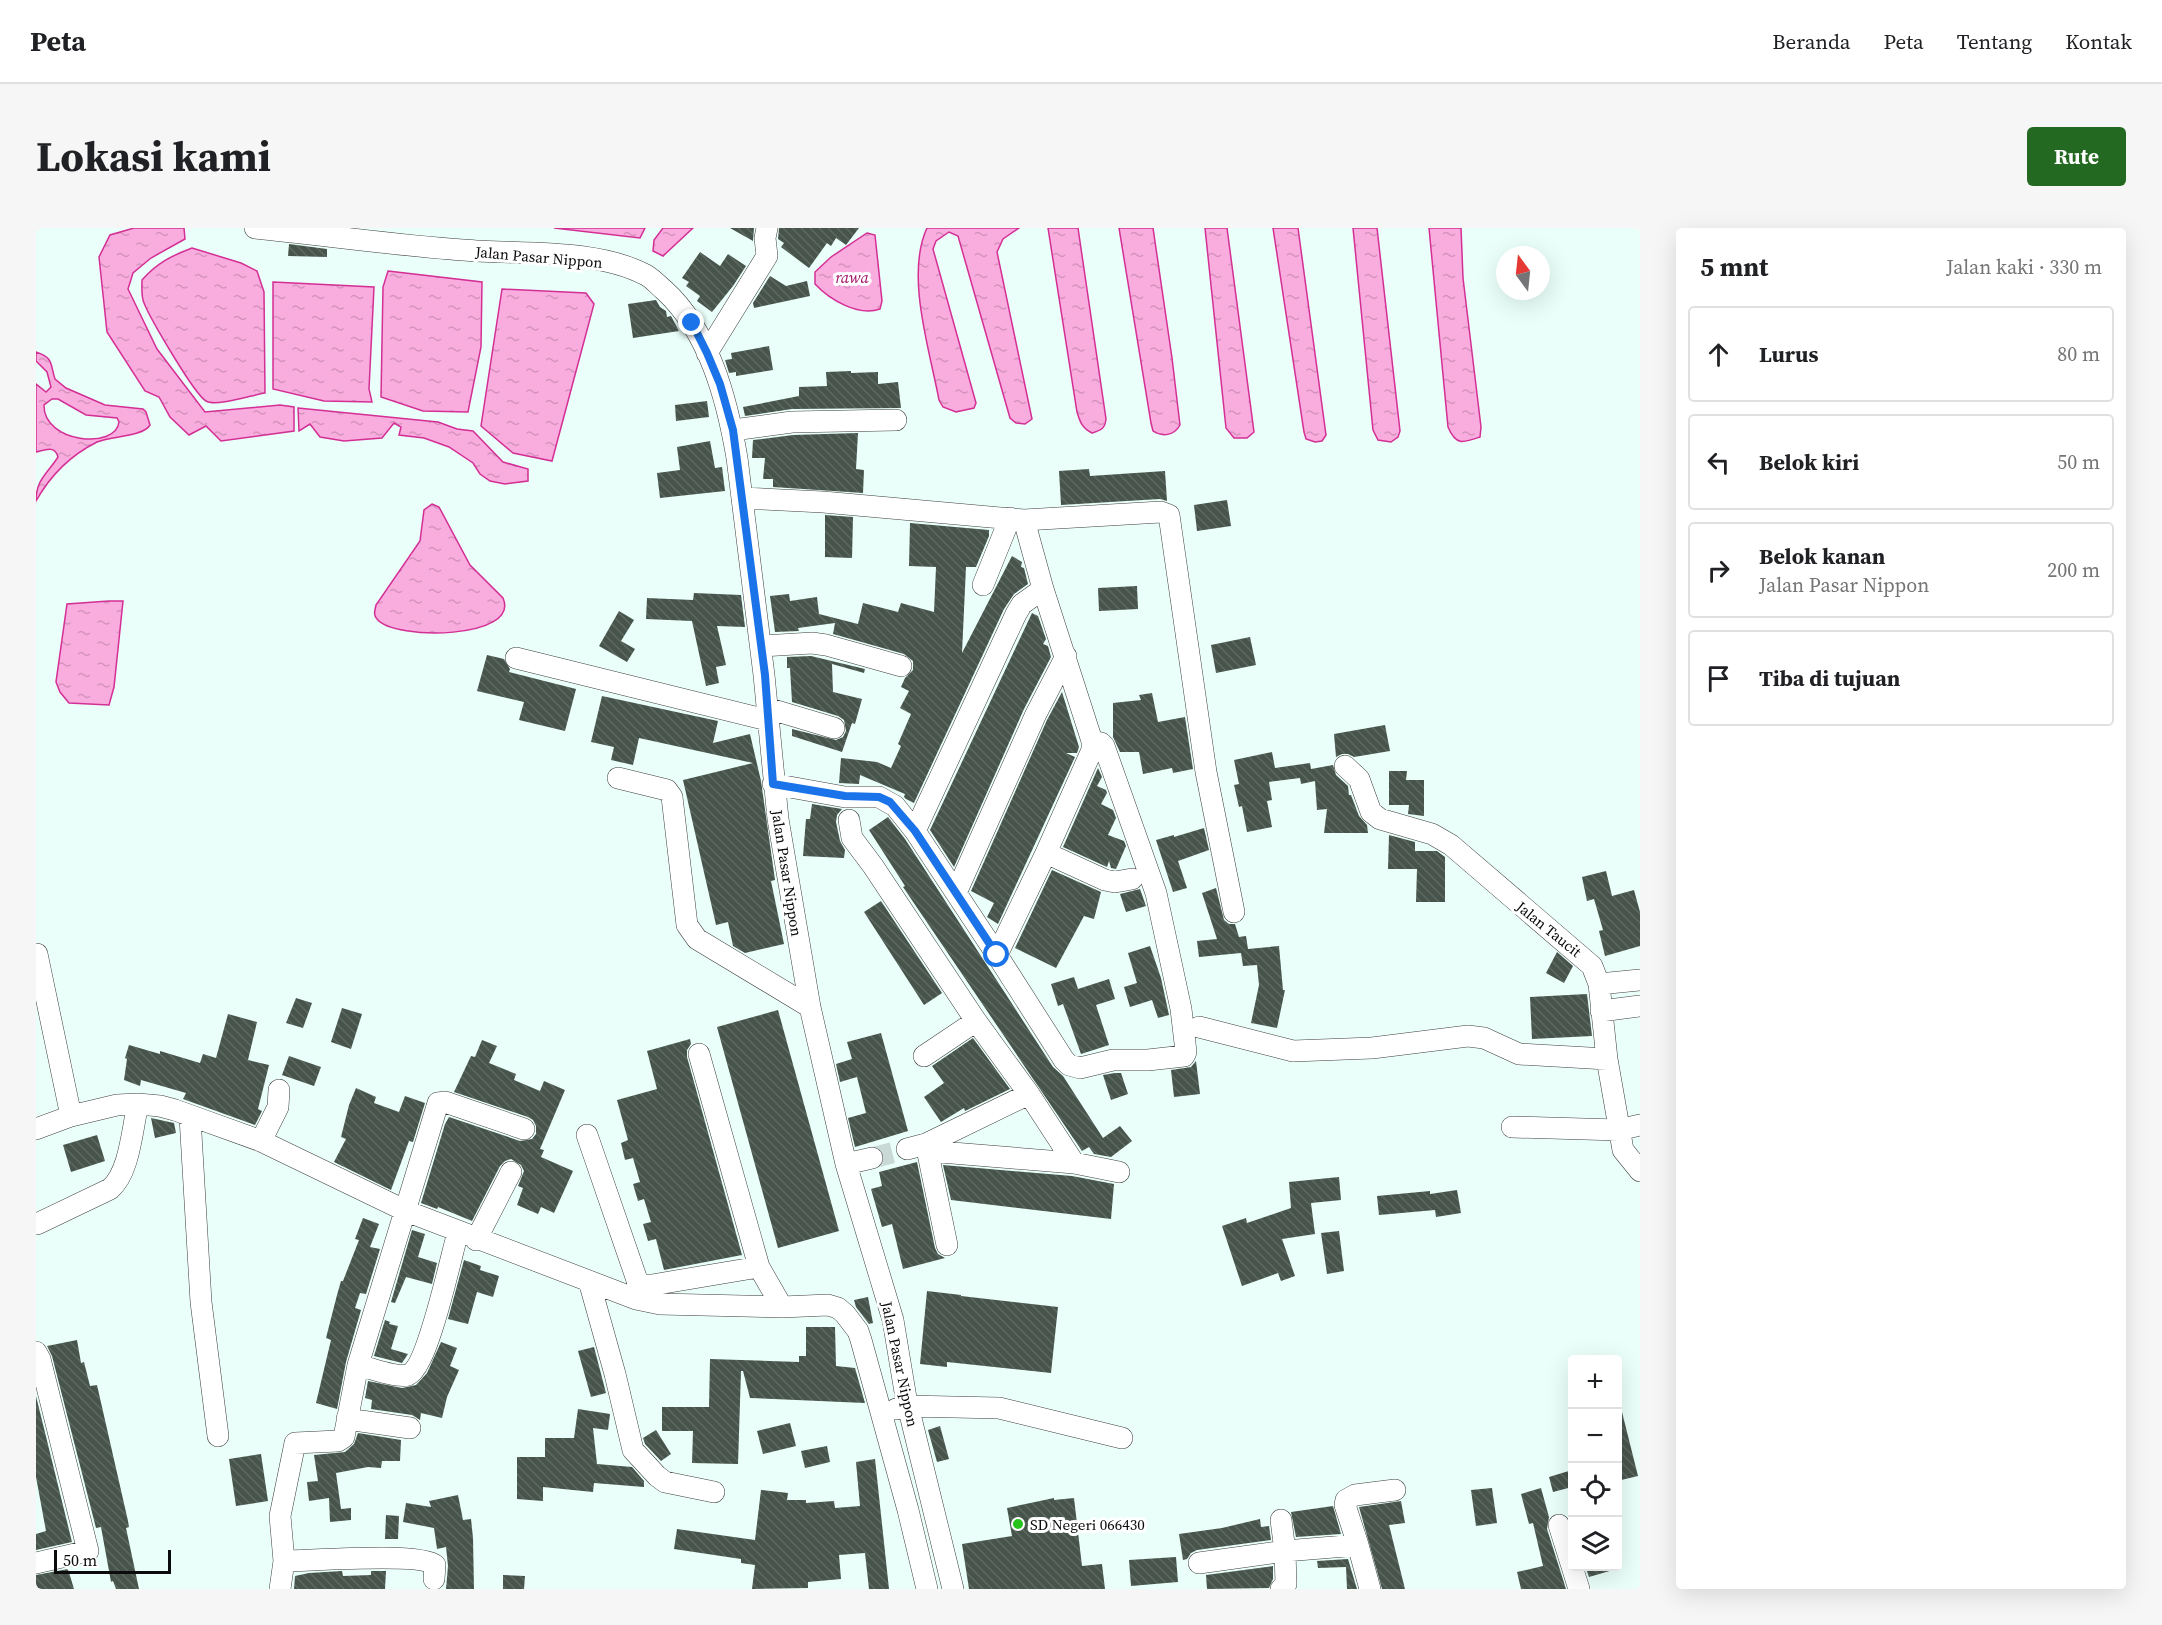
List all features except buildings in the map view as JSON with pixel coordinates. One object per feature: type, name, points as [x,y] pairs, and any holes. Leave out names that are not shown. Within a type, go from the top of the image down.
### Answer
[{"type":"street","name":"Jalan Pasar Nippon","points":[[255,228],[462,250],[576,256],[617,264],[648,276],[674,299],[692,323],[720,384],[733,430],[761,646],[773,784],[810,1007],[846,1164],[893,1320],[908,1406],[949,1539],[953,1589]]},
{"type":"street","points":[[707,353],[763,264],[768,252],[765,238],[767,228]]},
{"type":"street","points":[[733,430],[792,422],[896,420]]},
{"type":"street","points":[[743,498],[823,502],[1017,519],[1161,512],[1169,515],[1206,772],[1234,912]]},
{"type":"street","points":[[983,585],[1017,519]]},
{"type":"street","points":[[997,955],[1090,756],[1092,741],[1066,656],[1017,519]]},
{"type":"street","points":[[915,831],[1016,614],[1022,604],[1043,589]]},
{"type":"street","points":[[761,646],[826,645],[901,666]]},
{"type":"street","points":[[956,893],[1036,714],[1066,656]]},
{"type":"street","points":[[516,658],[834,728]]},
{"type":"street","points":[[773,784],[845,796],[885,799],[895,806],[915,831],[1069,1065],[1080,1068],[1113,1060],[1149,1060],[1184,1056],[1186,1052],[1181,1009],[1156,893],[1104,746],[1101,742],[1092,741]]},
{"type":"street","name":"Jalan Taucit","points":[[1345,766],[1359,779],[1371,812],[1380,819],[1432,834],[1451,845],[1538,922],[1590,964],[1599,984],[1607,1059],[1623,1150],[1640,1172]]},
{"type":"street","points":[[618,778],[666,790],[672,797],[687,925],[691,933],[697,939],[810,1007]]},
{"type":"street","points":[[849,820],[852,838],[976,1021],[1029,1094],[1074,1164]]},
{"type":"street","points":[[1046,854],[1105,880],[1115,882],[1132,879]]},
{"type":"street","points":[[37,954],[71,1116]]},
{"type":"street","points":[[1599,984],[1640,980]]},
{"type":"street","points":[[1601,1011],[1640,1006]]},
{"type":"street","points":[[924,1056],[976,1021]]},
{"type":"street","points":[[1199,1027],[1293,1051],[1372,1048],[1468,1036],[1484,1038],[1519,1054],[1607,1059]]},
{"type":"street","points":[[699,1054],[759,1267],[782,1307]]},
{"type":"street","points":[[261,1141],[278,1107],[279,1090]]},
{"type":"street","points":[[920,1148],[1029,1094]]},
{"type":"street","points":[[280,1589],[284,1561],[280,1516],[295,1443],[344,1437],[358,1365],[438,1103],[445,1102],[524,1129]]},
{"type":"street","points":[[37,1224],[116,1184],[124,1170],[138,1104]]},
{"type":"street","points":[[36,1129],[71,1116],[117,1106],[138,1104],[160,1106],[261,1141],[406,1211],[467,1236],[647,1302],[782,1307],[828,1305],[838,1308],[858,1331],[861,1340],[908,1510],[927,1589]]},
{"type":"street","points":[[190,1117],[201,1302],[218,1436]]},
{"type":"street","points":[[1512,1127],[1619,1130],[1640,1125]]},
{"type":"street","points":[[587,1135],[640,1285],[759,1267]]},
{"type":"street","points":[[920,1148],[1074,1164],[1119,1172]]},
{"type":"street","points":[[920,1148],[947,1245]]},
{"type":"street","points":[[846,1164],[872,1158]]},
{"type":"street","points":[[358,1365],[406,1376],[411,1373],[428,1346],[467,1236],[511,1172]]},
{"type":"street","points":[[589,1281],[633,1450],[665,1482],[714,1492]]},
{"type":"street","points":[[36,1352],[40,1359],[88,1551],[36,1563]]},
{"type":"street","points":[[880,1413],[908,1406],[999,1408],[1122,1438]]},
{"type":"street","points":[[347,1419],[410,1428]]},
{"type":"street","points":[[1370,1589],[1346,1500],[1355,1495],[1395,1490]]},
{"type":"street","points":[[1281,1520],[1286,1584],[1281,1589]]},
{"type":"street","points":[[1559,1526],[1579,1589]]},
{"type":"street","points":[[1199,1563],[1285,1551],[1358,1545]]},
{"type":"street","points":[[284,1561],[376,1559],[426,1561],[433,1562],[435,1565],[434,1579]]},
{"type":"water","points":[[134,228],[184,228],[185,239],[151,258],[133,273],[128,289],[157,349],[205,412],[280,405],[294,407],[294,431],[221,441],[206,426],[189,435],[170,417],[159,397],[145,391],[107,332],[99,257],[110,235]]},
{"type":"water","points":[[554,228],[645,228],[640,238]]},
{"type":"water","points":[[663,228],[693,228],[663,256],[653,251],[654,240]]},
{"type":"water","points":[[927,228],[1019,228],[1003,239],[997,252],[1032,419],[1025,424],[1016,423],[1010,418],[958,236],[949,232],[936,241],[933,249],[976,403],[974,408],[956,412],[943,407],[939,400],[925,336],[919,290],[918,268]]},
{"type":"water","points":[[1048,228],[1078,228],[1106,419],[1102,429],[1092,433],[1082,424],[1077,412]]},
{"type":"water","points":[[1119,228],[1153,228],[1180,425],[1168,434],[1153,431],[1151,423]]},
{"type":"water","points":[[1205,228],[1227,228],[1254,432],[1247,438],[1234,438],[1226,428]]},
{"type":"water","points":[[1273,228],[1298,228],[1326,435],[1322,441],[1315,442],[1306,439],[1304,432]]},
{"type":"water","points":[[1353,228],[1377,228],[1400,431],[1398,437],[1391,442],[1378,440],[1373,430]]},
{"type":"water","points":[[1429,228],[1461,228],[1463,278],[1481,427],[1480,437],[1465,441],[1457,440],[1448,427]]},
{"type":"water","name":"rawa","points":[[867,233],[875,235],[882,301],[880,309],[863,311],[844,305],[828,295],[815,284],[815,272],[831,257]]},
{"type":"water","points":[[192,248],[241,263],[257,271],[264,292],[265,393],[226,402],[206,401],[183,371],[148,311],[142,297],[142,280],[165,261]]},
{"type":"water","points":[[388,271],[482,282],[481,347],[468,412],[423,411],[381,397],[383,287]]},
{"type":"water","points":[[273,282],[374,287],[369,389],[372,402],[324,401],[273,389]]},
{"type":"water","points":[[502,289],[586,293],[594,304],[552,461],[513,453],[481,426]]},
{"type":"water","points":[[36,352],[49,359],[55,379],[66,388],[105,405],[143,409],[150,425],[141,432],[97,442],[78,453],[48,483],[36,501],[40,482],[58,457],[57,453],[52,450],[36,452],[36,384],[46,392],[51,387],[47,372],[36,361]],"holes":[[[52,399],[58,399],[86,415],[117,418],[119,422],[115,431],[94,439],[80,438],[55,428],[47,418],[44,405]]]},
{"type":"water","points":[[298,408],[438,422],[457,429],[473,431],[503,462],[528,469],[528,481],[505,484],[490,481],[480,474],[473,463],[449,447],[424,438],[399,435],[401,427],[394,423],[382,438],[344,441],[320,437],[310,424],[299,431]]},
{"type":"water","points":[[432,504],[439,507],[470,565],[503,598],[503,612],[493,622],[453,632],[429,633],[406,631],[388,626],[377,619],[376,605],[420,541],[424,510]]},
{"type":"water","points":[[123,601],[114,687],[109,705],[69,703],[60,692],[56,682],[67,604]]},
{"type":"tunnel","points":[[872,1158],[907,1149]]},
{"type":"place","name":"SD Negeri 066430","points":[[1018,1524]]},
{"type":"route","points":[[692,323],[720,384],[733,430],[765,675],[773,784],[845,796],[879,797],[890,802],[915,831],[997,955]]}]
